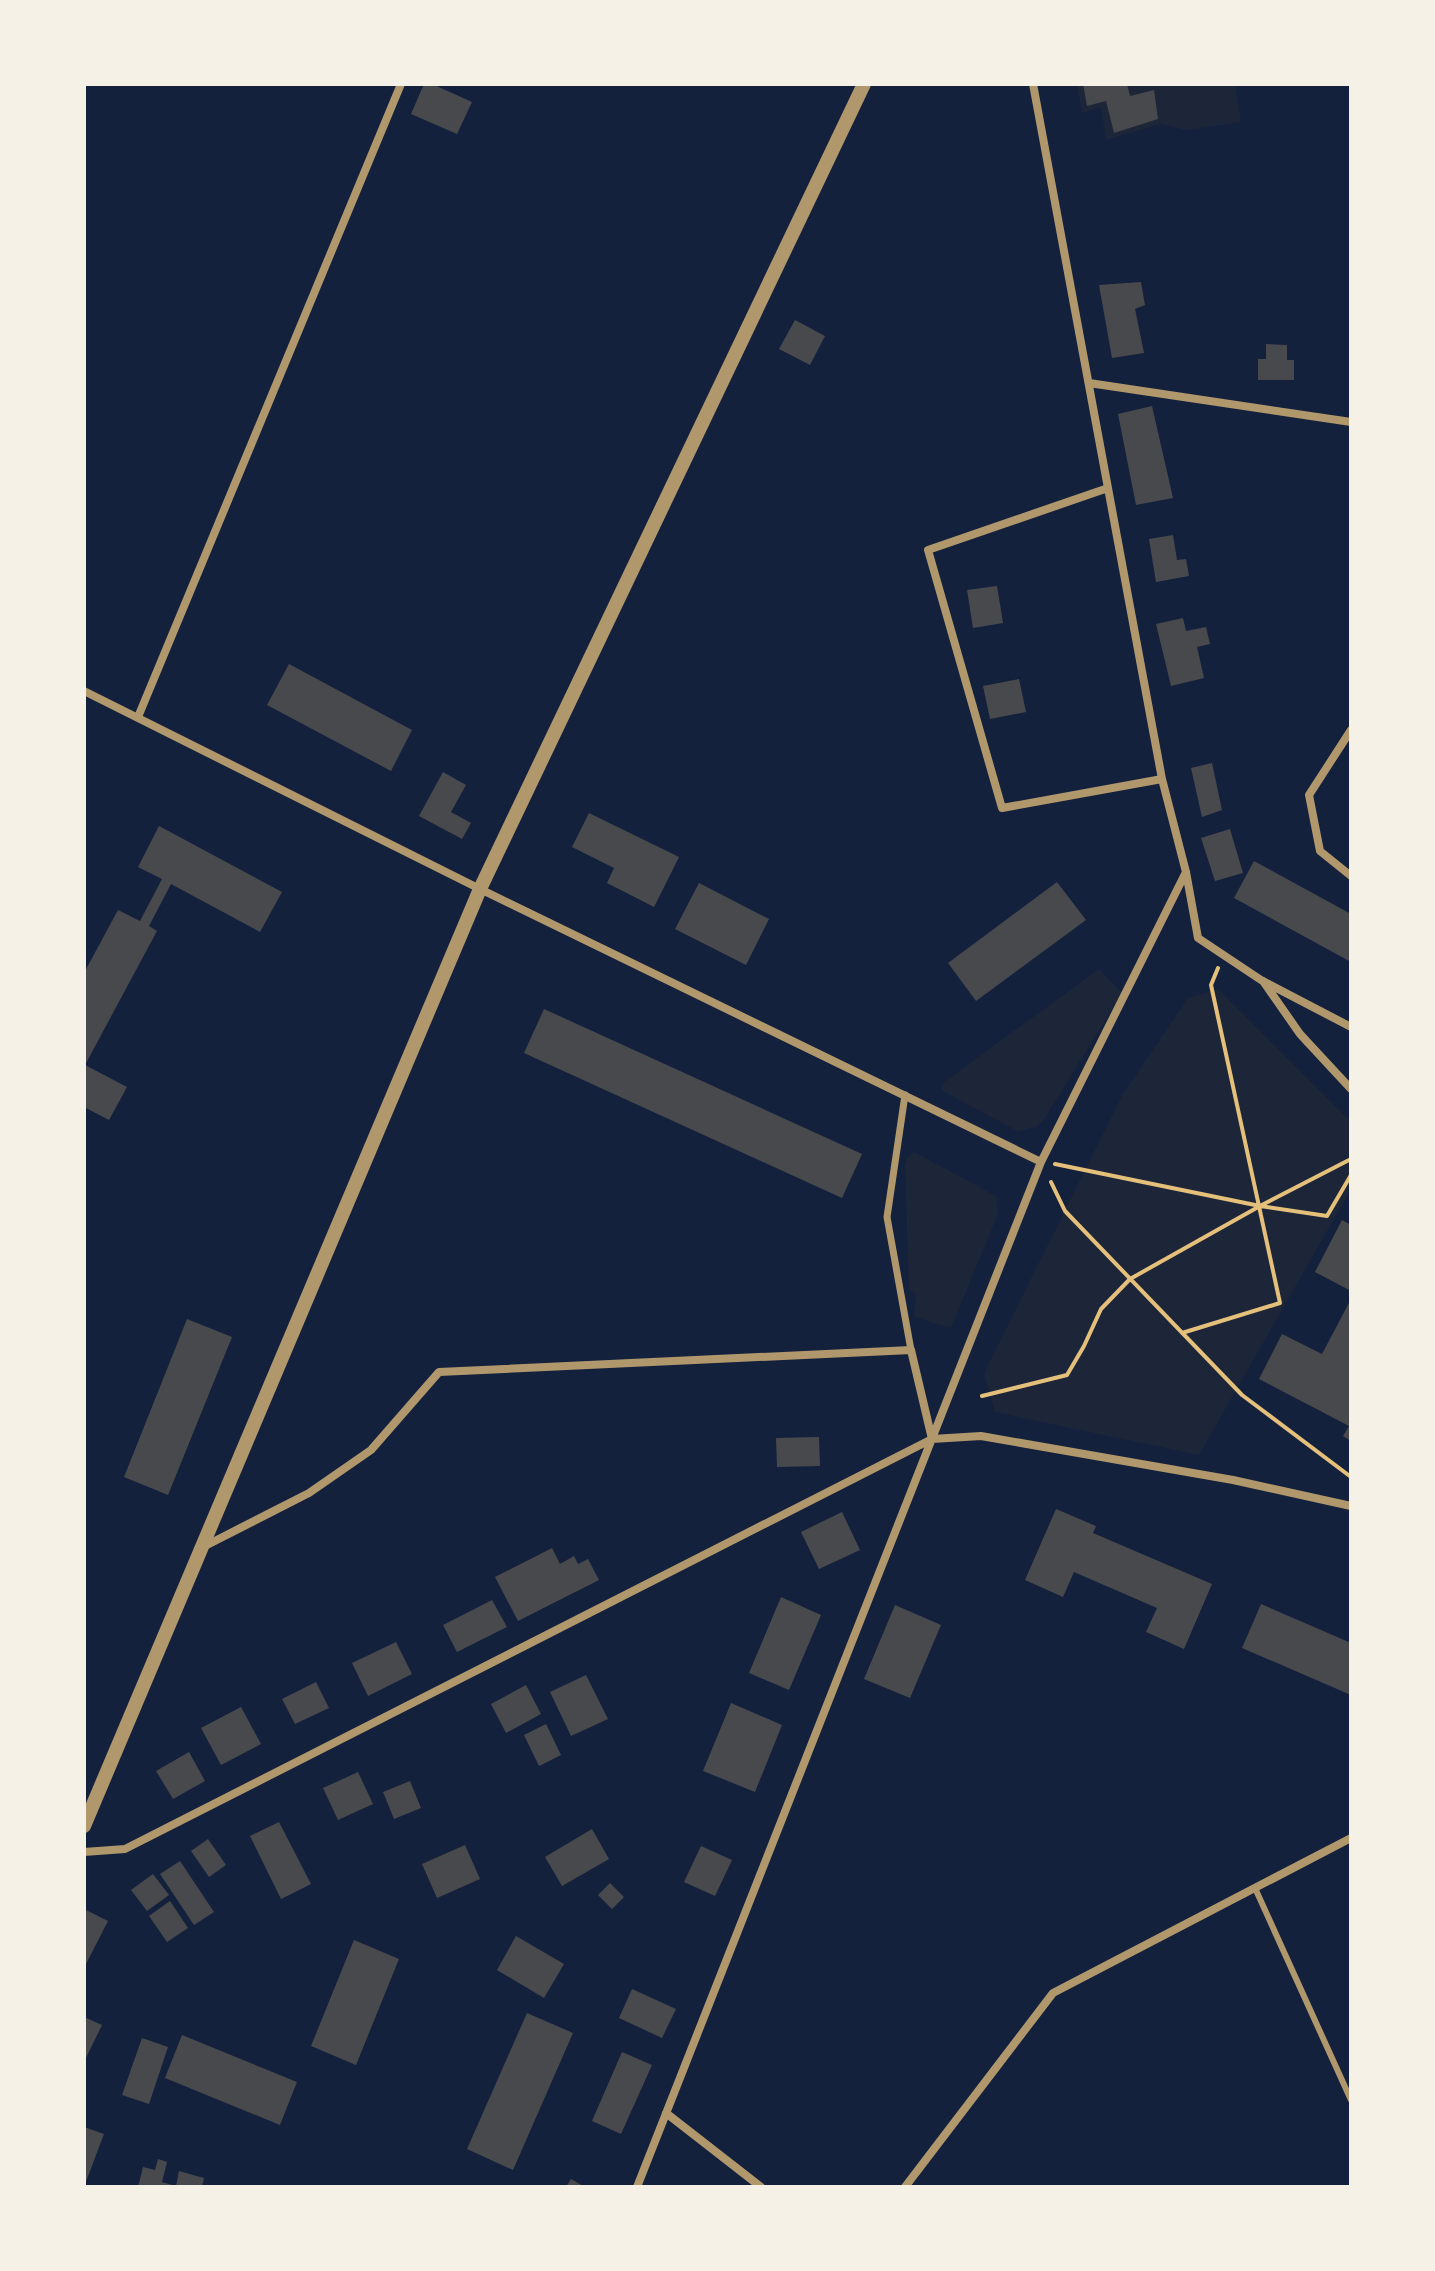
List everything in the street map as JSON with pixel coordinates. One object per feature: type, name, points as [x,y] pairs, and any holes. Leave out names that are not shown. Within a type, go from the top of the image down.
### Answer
[{"type":"street","points":[[138,717],[401,84]]},
{"type":"street","points":[[84,1826],[480,889],[864,84]]},
{"type":"street","points":[[1033,84],[1162,779],[1186,872],[1198,938],[1261,980],[1351,1027]]},
{"type":"street","points":[[1089,383],[1351,422]]},
{"type":"street","points":[[1108,488],[928,550],[1002,808],[1162,779]]},
{"type":"street","points":[[84,691],[480,889],[1041,1162]]},
{"type":"street","points":[[1351,730],[1309,795],[1320,851],[1351,876]]},
{"type":"street","points":[[637,2187],[1041,1162],[1186,872]]},
{"type":"street","points":[[1261,980],[1300,1034],[1351,1089]]},
{"type":"street","points":[[905,1095],[887,1217],[911,1350],[932,1439]]},
{"type":"street","points":[[202,1547],[309,1493],[371,1450],[439,1372],[911,1350]]},
{"type":"street","points":[[84,1852],[125,1849],[932,1439],[981,1436],[1233,1480],[1351,1506]]},
{"type":"street","points":[[905,2187],[1053,1993],[1351,1838]]},
{"type":"street","points":[[666,2113],[761,2187]]},
{"type":"lane","points":[[1255,1888],[1351,2100]]},
{"type":"path","points":[[1182,1333],[1280,1303],[1211,985],[1224,955]]},
{"type":"path","points":[[982,1396],[1067,1375],[1101,1309],[1130,1279],[1351,1159]]},
{"type":"path","points":[[1041,1162],[1260,1206],[1327,1216],[1351,1175]]},
{"type":"path","points":[[1041,1162],[1065,1211],[1242,1395],[1351,1477]]},
{"type":"shaded area","points":[[1077,84],[1235,84],[1241,122],[1186,130],[1161,124],[1106,140],[1101,107],[1082,113]]},
{"type":"shaded area","points":[[1099,969],[1122,993],[1037,1127],[1017,1131],[941,1090],[944,1082]]},
{"type":"shaded area","points":[[1218,989],[1351,1122],[1351,1189],[1199,1455],[995,1412],[984,1373],[1123,1094],[1188,998]]},
{"type":"shaded area","points":[[914,1152],[996,1196],[998,1214],[951,1328],[914,1317],[916,1295],[909,1288],[905,1167],[907,1158]]},
{"type":"building","points":[[424,84],[432,84],[472,102],[457,134],[411,114]]},
{"type":"building","points":[[1083,84],[1127,84],[1130,96],[1154,90],[1158,119],[1114,133],[1106,101],[1087,106]]},
{"type":"building","points":[[1141,282],[1145,305],[1135,309],[1144,353],[1112,358],[1099,285]]},
{"type":"building","points":[[795,320],[825,336],[810,365],[779,349]]},
{"type":"building","points":[[1266,344],[1287,345],[1287,360],[1294,360],[1294,380],[1258,380],[1258,359],[1266,359]]},
{"type":"building","points":[[1152,406],[1173,498],[1136,505],[1118,414]]},
{"type":"building","points":[[1173,535],[1177,560],[1186,559],[1189,576],[1156,582],[1149,539]]},
{"type":"building","points":[[997,586],[1003,623],[973,628],[967,590]]},
{"type":"building","points":[[1183,618],[1186,631],[1206,627],[1210,644],[1197,647],[1204,678],[1171,686],[1156,624]]},
{"type":"building","points":[[289,664],[412,730],[391,771],[267,705]]},
{"type":"building","points":[[1019,679],[1026,712],[990,719],[983,686]]},
{"type":"building","points":[[1212,763],[1222,810],[1202,817],[1191,768]]},
{"type":"building","points":[[443,772],[466,785],[451,812],[471,823],[462,839],[419,816]]},
{"type":"building","points":[[589,813],[679,857],[654,907],[607,883],[614,868],[572,847]]},
{"type":"building","points":[[159,826],[282,892],[260,932],[171,884],[149,926],[157,931],[85,1065],[127,1087],[109,1120],[84,1107],[84,973],[118,910],[140,921],[162,879],[138,867]]},
{"type":"building","points":[[1230,829],[1243,873],[1215,881],[1201,838]]},
{"type":"building","points":[[1254,861],[1351,914],[1351,962],[1234,898]]},
{"type":"building","points":[[1057,882],[1086,920],[976,1001],[948,963]]},
{"type":"building","points":[[699,883],[769,919],[746,965],[675,929]]},
{"type":"building","points":[[544,1009],[862,1154],[842,1198],[524,1053]]},
{"type":"building","points":[[1342,1220],[1351,1225],[1351,1291],[1315,1272]]},
{"type":"building","points":[[1351,1299],[1351,1441],[1343,1436],[1349,1426],[1259,1379],[1282,1334],[1322,1354]]},
{"type":"building","points":[[187,1319],[232,1337],[168,1495],[124,1477]]},
{"type":"building","points":[[819,1437],[820,1466],[777,1467],[776,1438]]},
{"type":"building","points":[[1056,1509],[1096,1526],[1093,1533],[1212,1584],[1184,1649],[1146,1632],[1157,1608],[1074,1572],[1063,1597],[1025,1580]]},
{"type":"building","points":[[842,1512],[860,1550],[819,1569],[801,1532]]},
{"type":"building","points":[[552,1548],[560,1564],[574,1556],[578,1564],[588,1559],[599,1580],[518,1621],[495,1577]]},
{"type":"building","points":[[781,1597],[821,1615],[789,1690],[749,1673]]},
{"type":"building","points":[[492,1600],[507,1627],[457,1652],[443,1625]]},
{"type":"building","points":[[1261,1604],[1351,1643],[1351,1695],[1242,1648]]},
{"type":"building","points":[[895,1605],[941,1625],[910,1698],[864,1679]]},
{"type":"building","points":[[396,1642],[412,1674],[368,1696],[352,1663]]},
{"type":"building","points":[[586,1675],[608,1719],[571,1736],[550,1692]]},
{"type":"building","points":[[316,1682],[329,1708],[295,1724],[282,1699]]},
{"type":"building","points":[[526,1685],[541,1714],[506,1733],[491,1704]]},
{"type":"building","points":[[731,1703],[782,1725],[755,1792],[703,1771]]},
{"type":"building","points":[[241,1707],[261,1744],[221,1765],[201,1728]]},
{"type":"building","points":[[546,1724],[561,1755],[539,1766],[524,1735]]},
{"type":"building","points":[[189,1752],[205,1781],[173,1799],[156,1771]]},
{"type":"building","points":[[358,1772],[373,1804],[338,1820],[323,1788]]},
{"type":"building","points":[[410,1781],[421,1808],[394,1819],[383,1792]]},
{"type":"building","points":[[279,1822],[311,1884],[281,1899],[250,1836]]},
{"type":"building","points":[[592,1829],[609,1859],[562,1886],[545,1857]]},
{"type":"building","points":[[208,1839],[226,1865],[209,1877],[191,1851]]},
{"type":"building","points":[[465,1845],[480,1879],[437,1898],[422,1864]]},
{"type":"building","points":[[701,1846],[732,1860],[715,1896],[684,1882]]},
{"type":"building","points":[[180,1861],[214,1912],[194,1925],[160,1874]]},
{"type":"building","points":[[153,1874],[169,1895],[147,1911],[131,1890]]},
{"type":"building","points":[[610,1883],[624,1897],[612,1909],[598,1895]]},
{"type":"building","points":[[170,1901],[188,1928],[167,1942],[149,1916]]},
{"type":"building","points":[[84,1909],[108,1921],[84,1968]]},
{"type":"building","points":[[516,1936],[564,1964],[544,1998],[497,1970]]},
{"type":"building","points":[[354,1940],[399,1959],[356,2065],[311,2046]]},
{"type":"building","points":[[632,1989],[676,2009],[662,2038],[619,2018]]},
{"type":"building","points":[[527,2013],[573,2033],[513,2170],[467,2149]]},
{"type":"building","points":[[84,2017],[102,2025],[84,2062]]},
{"type":"building","points":[[182,2035],[297,2082],[280,2125],[165,2078]]},
{"type":"building","points":[[142,2038],[168,2047],[149,2104],[122,2095]]},
{"type":"building","points":[[622,2052],[652,2065],[621,2134],[592,2121]]},
{"type":"building","points":[[84,2127],[104,2134],[84,2187]]},
{"type":"building","points":[[158,2159],[167,2162],[162,2182],[176,2186],[179,2171],[204,2178],[202,2187],[138,2187],[143,2167],[155,2170]]},
{"type":"building","points":[[571,2179],[585,2187],[566,2187]]}]
